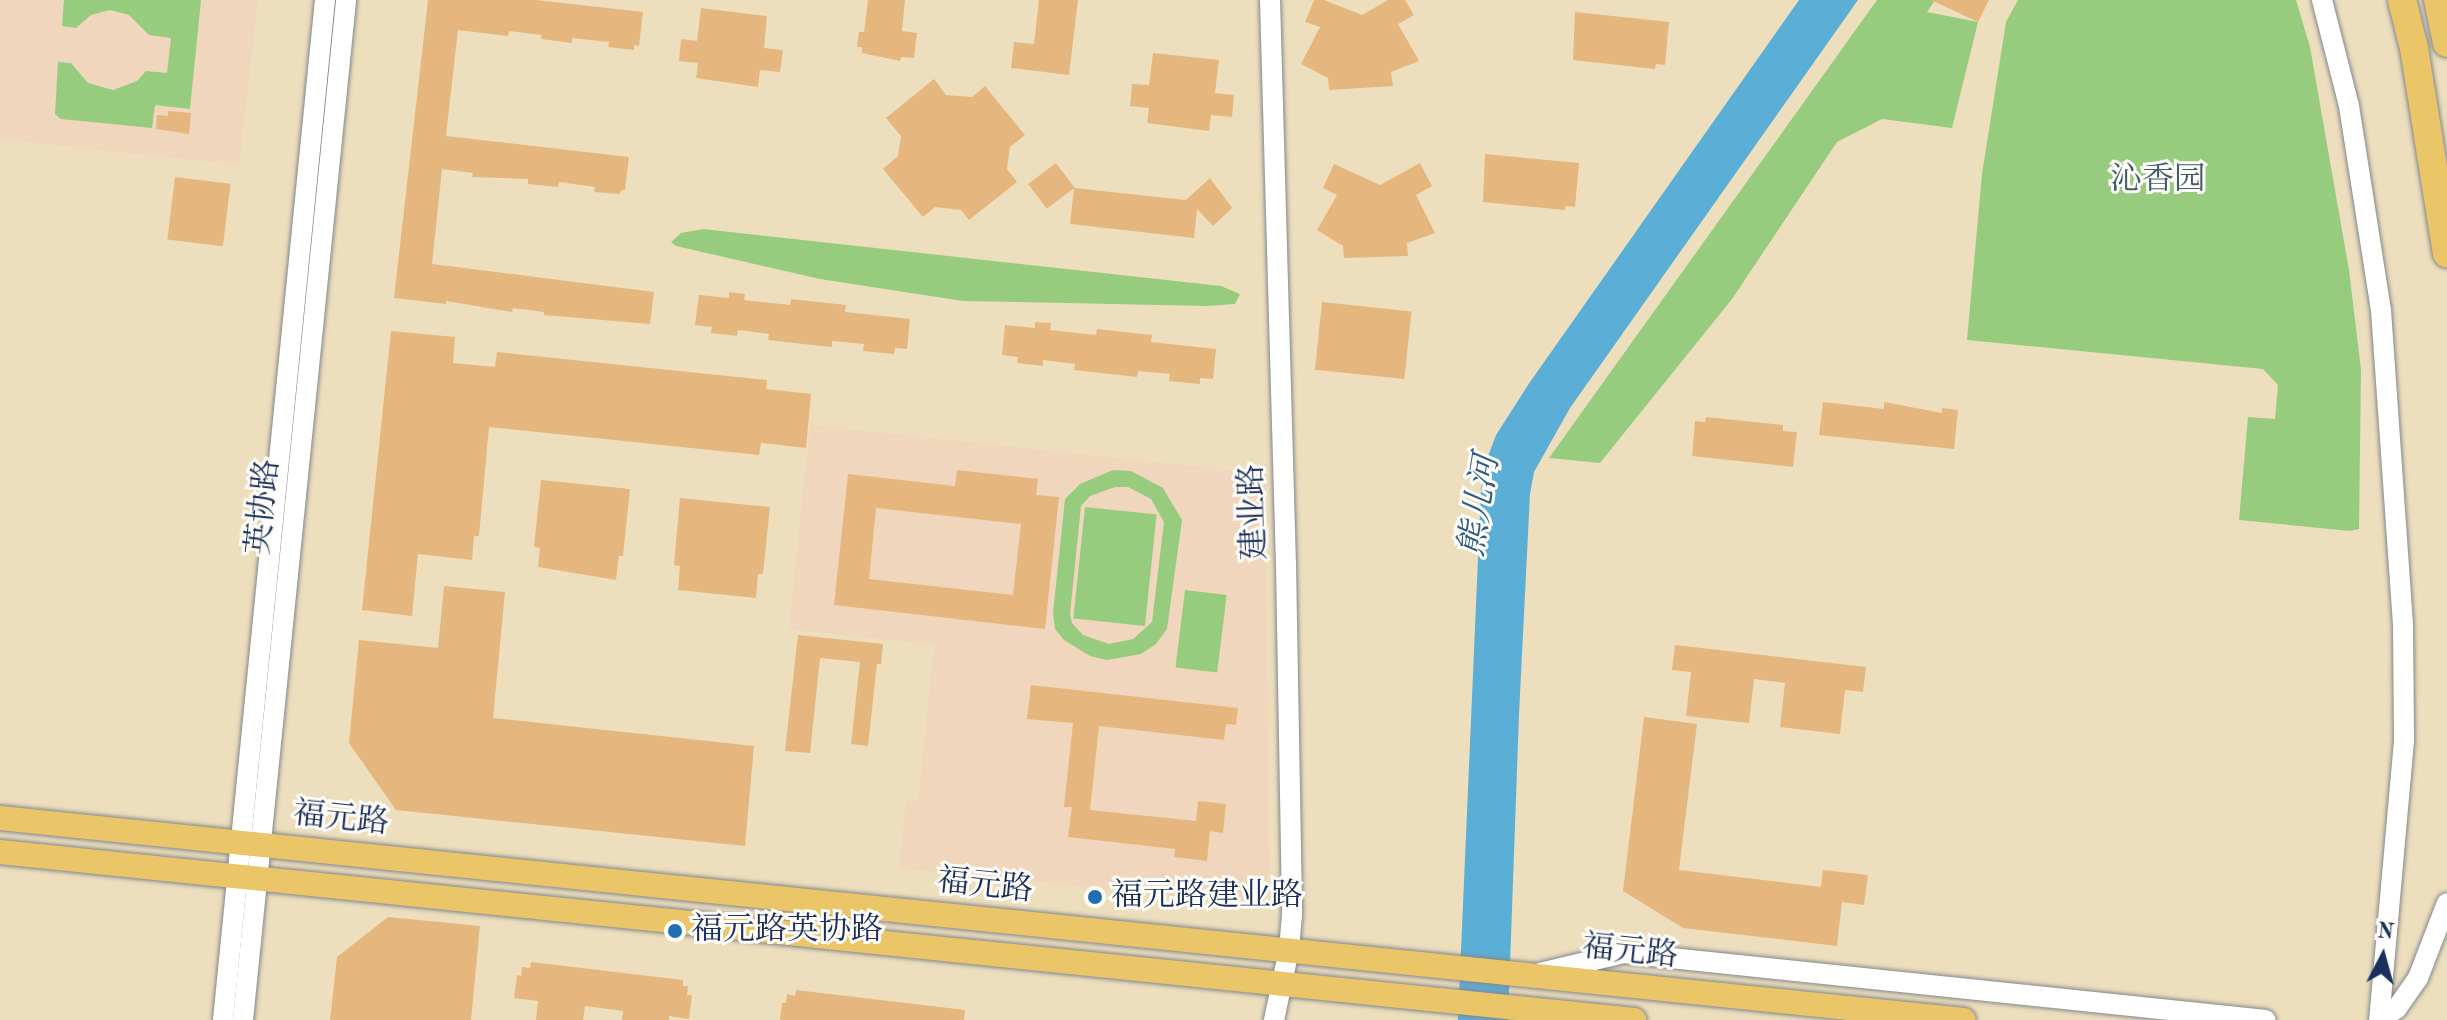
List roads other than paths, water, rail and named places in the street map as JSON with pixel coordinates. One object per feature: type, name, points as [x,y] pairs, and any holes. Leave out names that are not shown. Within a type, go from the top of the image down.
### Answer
[{"type":"highway","points":[[2402,0],[2414,48],[2447,253]]},
{"type":"highway","points":[[2438,0],[2447,43]]},
{"type":"main road","name":"福元路","points":[[0,818],[1964,1020]]},
{"type":"main road","name":"福元路","points":[[0,852],[1634,1020]]},
{"type":"street","name":"英协路","points":[[243,1020],[248,877],[325,0]]},
{"type":"street","name":"英协路","points":[[251,843],[346,0]]},
{"type":"street","name":"建业路","points":[[1270,0],[1287,579],[1292,903],[1289,950],[1274,1020]]},
{"type":"street","points":[[2322,0],[2349,106],[2381,310],[2403,623],[2404,741],[2379,1020]]},
{"type":"street","name":"英协路","points":[[223,1020],[248,877]]},
{"type":"street","points":[[2379,1020],[2397,1008],[2418,978],[2447,903]]},
{"type":"street","points":[[1524,975],[1623,953],[2266,1020]]},
{"type":"street","points":[[1518,1008],[1553,1020]]},
{"type":"water","name":"熊儿河","points":[[1799,0],[1858,0],[1570,408],[1534,472],[1530,494],[1519,715],[1508,1020],[1458,1020],[1481,489],[1487,459],[1496,435],[1530,382]]},
{"type":"place","name":"福元路建业路","points":[[1095,897]]},
{"type":"place","name":"福元路英协路","points":[[675,931]]},
{"type":"park label","name":"沁香园","points":[[2158,181]]}]
